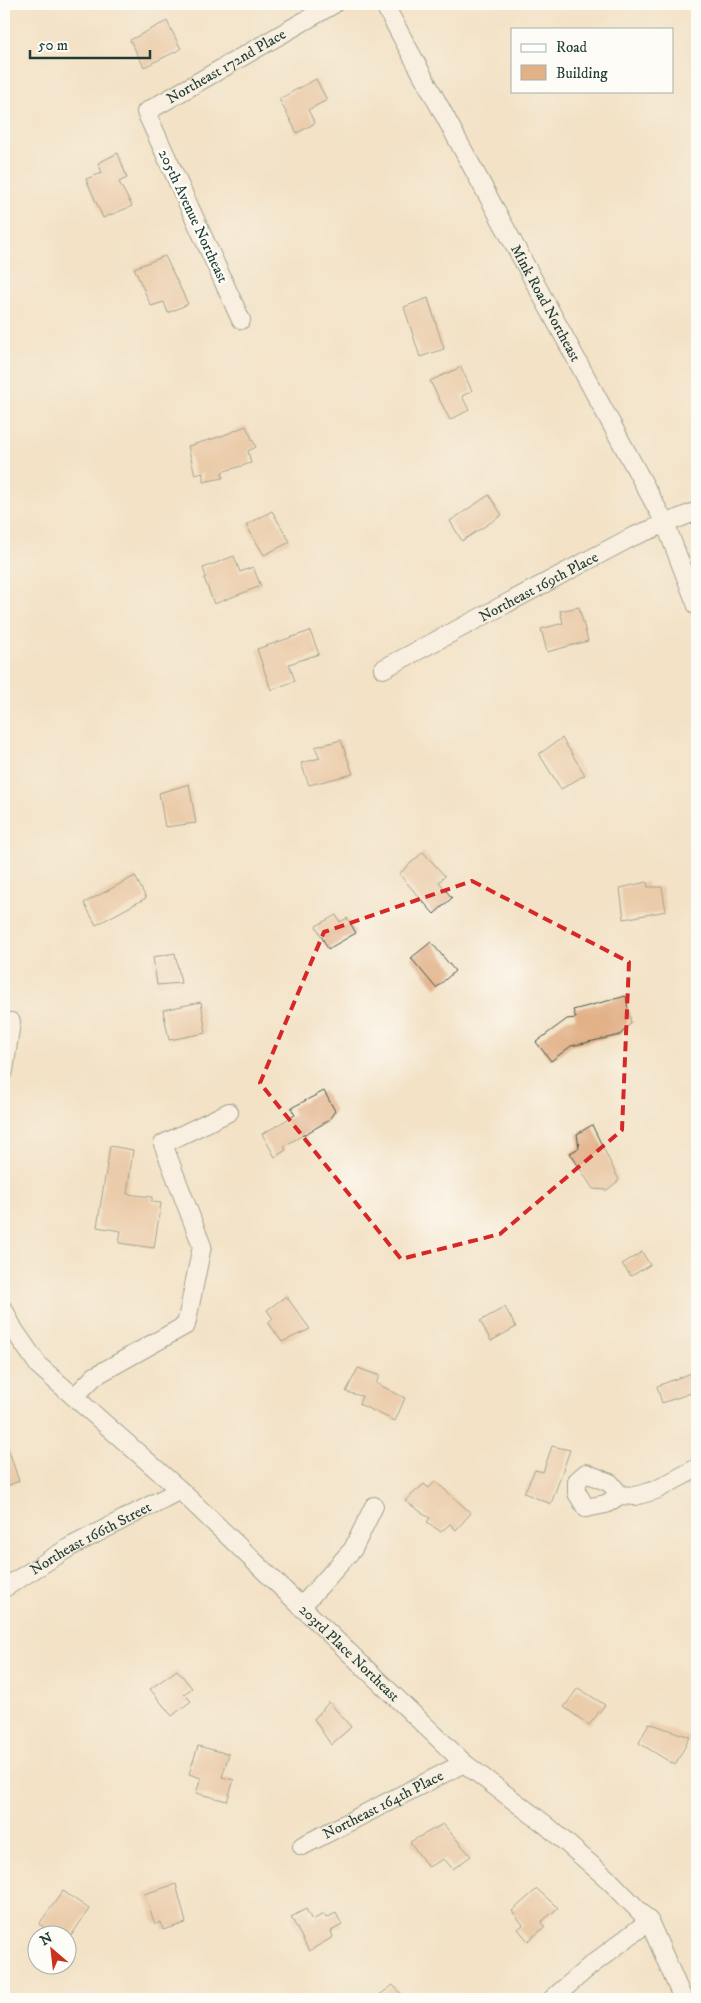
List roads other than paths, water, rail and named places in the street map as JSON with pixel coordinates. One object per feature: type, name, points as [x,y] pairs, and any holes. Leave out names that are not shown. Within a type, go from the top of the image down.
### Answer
[{"type":"street","name":"Northeast 172nd Place","points":[[146,112],[334,4]]},
{"type":"street","name":"Mink Road Northeast","points":[[384,4],[665,523],[697,606]]},
{"type":"street","name":"205th Avenue Northeast","points":[[146,112],[241,320]]},
{"type":"street","name":"Northeast 169th Place","points":[[383,670],[632,537],[697,511]]},
{"type":"street","points":[[4,1071],[11,1022]]},
{"type":"street","points":[[75,1396],[95,1376],[186,1325],[202,1246],[162,1144],[229,1112]]},
{"type":"street","name":"203rd Place Northeast","points":[[4,1310],[14,1330],[39,1366],[180,1490],[464,1763],[546,1825],[611,1882],[649,1921],[684,1999]]},
{"type":"street","points":[[620,1495],[635,1496],[656,1490],[697,1468]]},
{"type":"street","name":"Northeast 166th Street","points":[[4,1588],[70,1547],[180,1490]]},
{"type":"street","points":[[301,1607],[353,1549],[374,1506]]},
{"type":"street","name":"Northeast 164th Place","points":[[302,1846],[464,1763]]},
{"type":"street","points":[[552,1999],[590,1966],[649,1921]]}]
